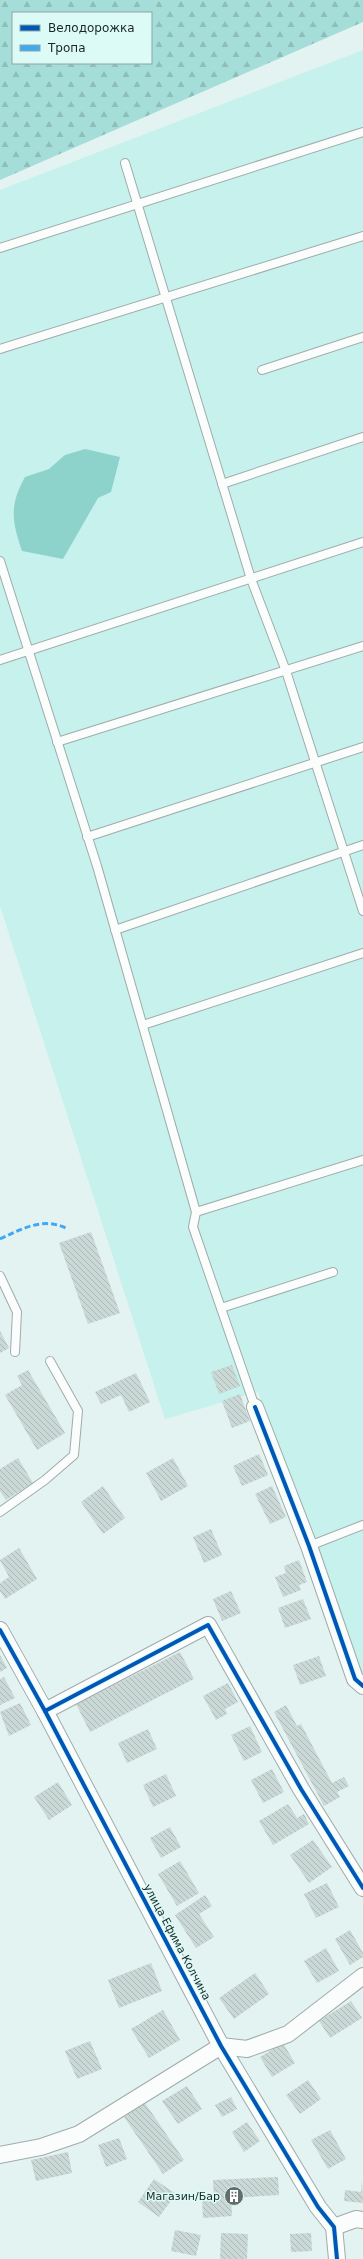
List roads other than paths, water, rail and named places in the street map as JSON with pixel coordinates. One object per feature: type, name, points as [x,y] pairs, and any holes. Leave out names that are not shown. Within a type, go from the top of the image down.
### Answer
[{"type":"street","points":[[255,1407],[310,1546],[355,1679],[363,1686]]},
{"type":"street","points":[[45,1711],[208,1624],[301,1789],[363,1888]]},
{"type":"street","name":"улица Ефима Колчина","points":[[0,1630],[45,1711],[221,2046],[318,2207],[334,2227]]},
{"type":"street","points":[[0,2155],[41,2147],[79,2134],[221,2046],[247,2049],[288,2034],[363,1976]]},
{"type":"street","points":[[337,2259],[334,2227],[356,2219],[363,2220]]},
{"type":"lane","points":[[0,248],[363,132]]},
{"type":"lane","points":[[125,163],[251,579],[286,671],[363,911]]},
{"type":"lane","points":[[0,349],[363,236]]},
{"type":"lane","points":[[262,370],[363,337]]},
{"type":"lane","points":[[222,484],[363,437]]},
{"type":"lane","points":[[0,660],[363,542]]},
{"type":"lane","points":[[0,560],[87,837],[143,1025],[196,1212],[193,1227],[255,1407]]},
{"type":"lane","points":[[57,742],[363,646]]},
{"type":"lane","points":[[87,837],[363,747]]},
{"type":"lane","points":[[115,930],[363,845]]},
{"type":"lane","points":[[143,1025],[363,953]]},
{"type":"lane","points":[[196,1212],[363,1160]]},
{"type":"lane","points":[[221,1308],[333,1272]]},
{"type":"lane","points":[[0,1276],[17,1312],[15,1352]]},
{"type":"lane","points":[[0,1512],[45,1480],[74,1455],[78,1411],[50,1362]]},
{"type":"lane","points":[[310,1546],[363,1525]]},
{"type":"place","name":"Магазин/Бар","points":[[234,2196]]}]
